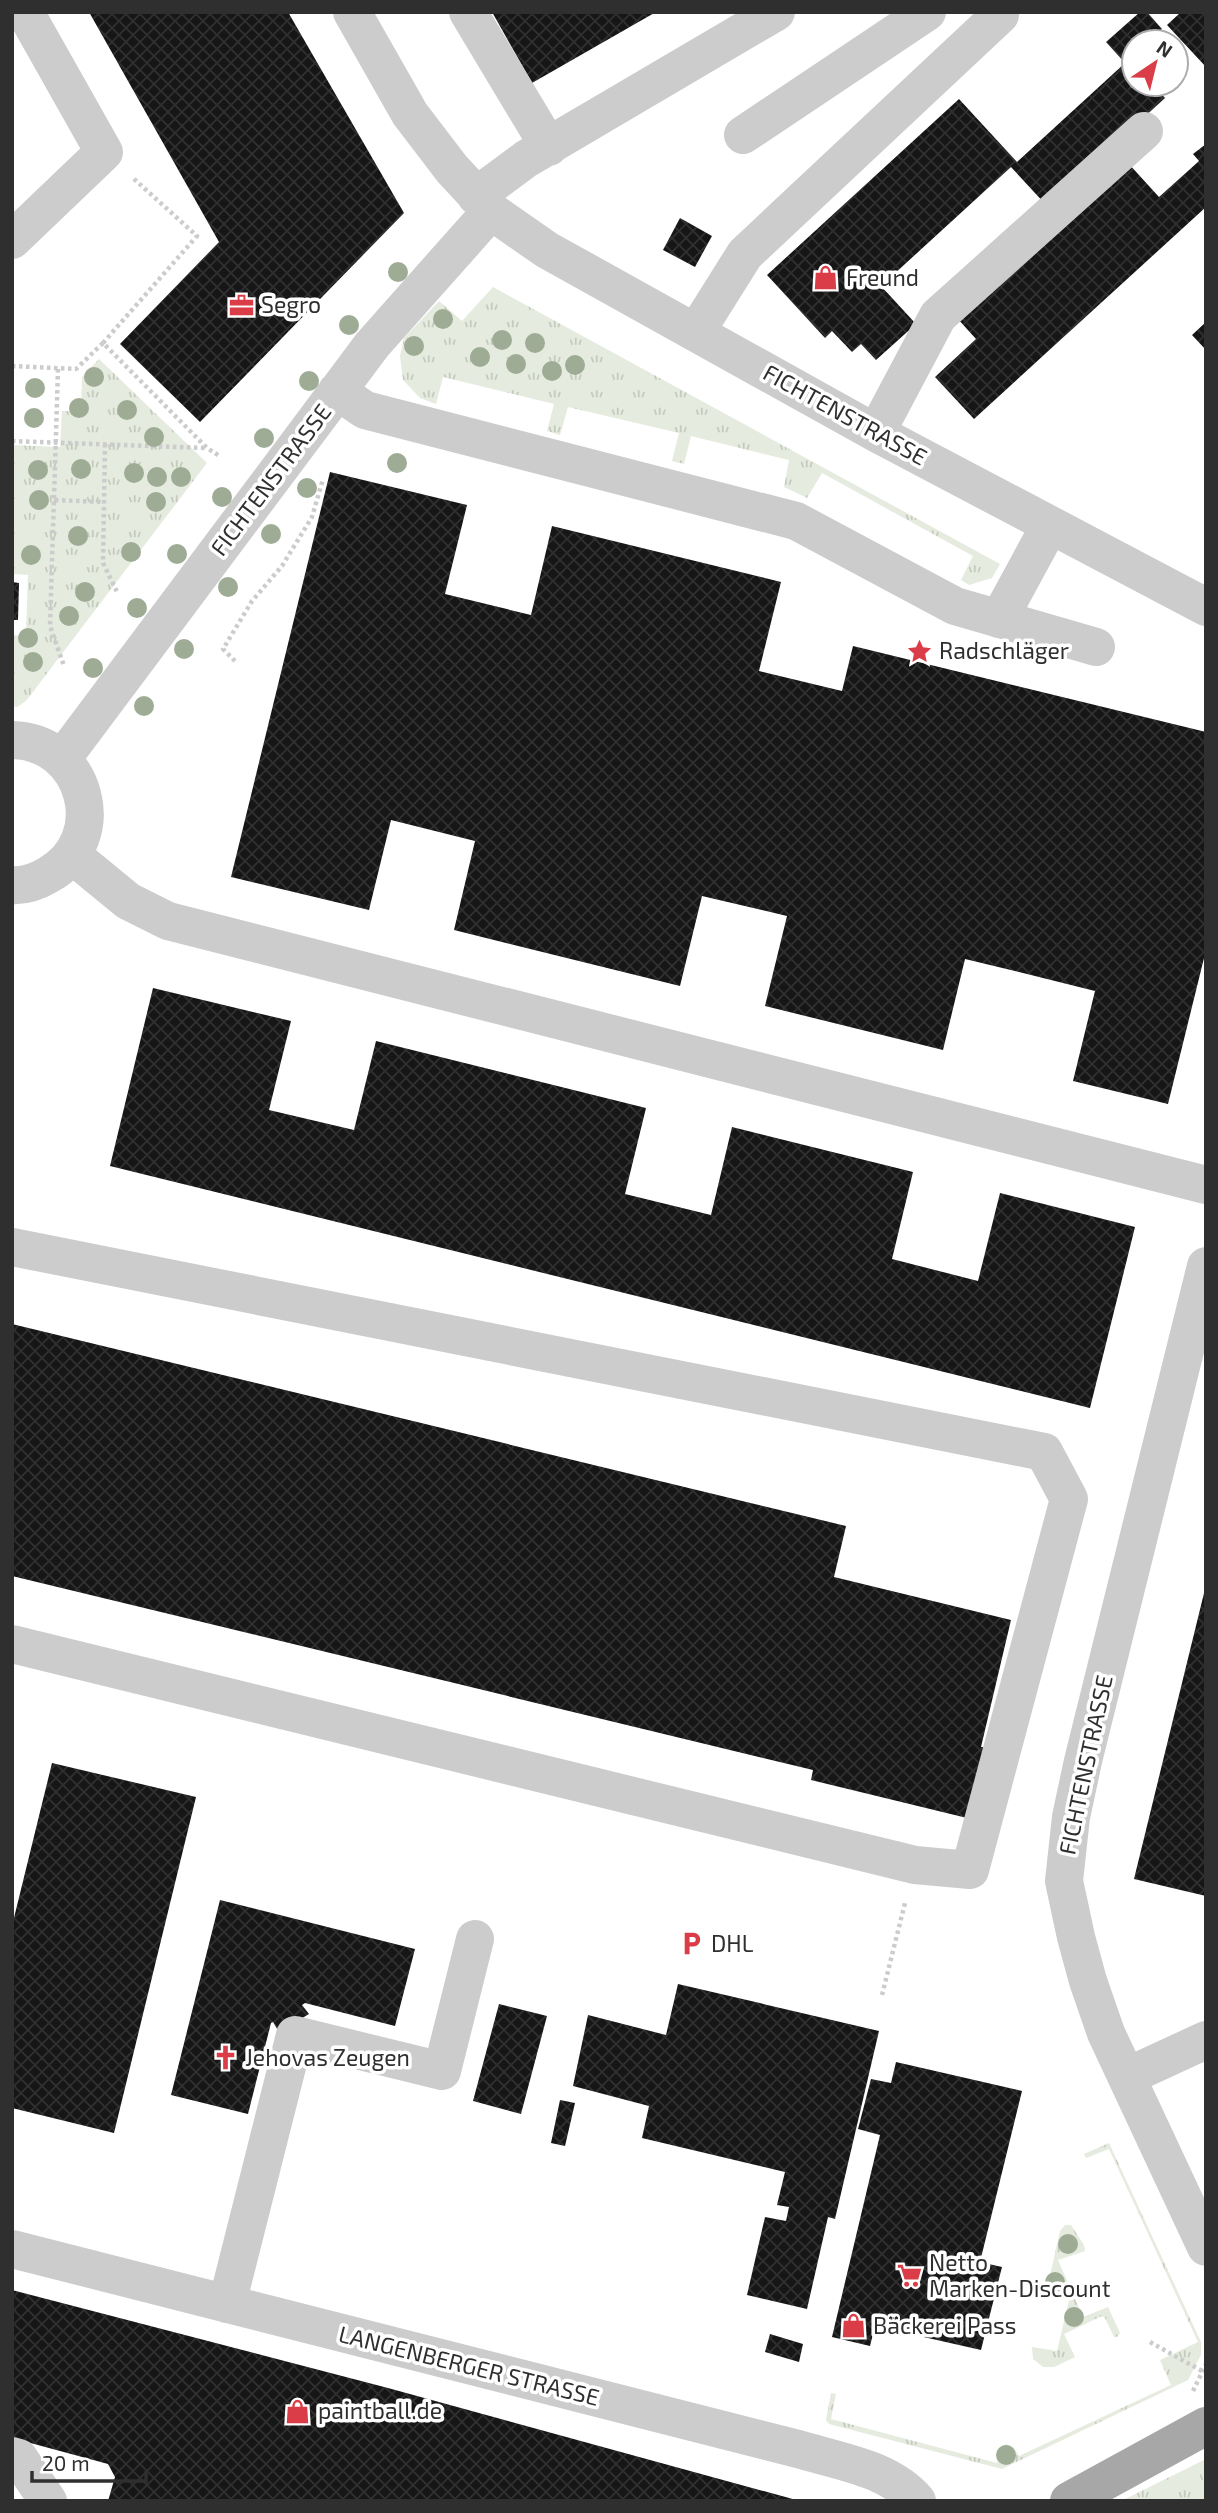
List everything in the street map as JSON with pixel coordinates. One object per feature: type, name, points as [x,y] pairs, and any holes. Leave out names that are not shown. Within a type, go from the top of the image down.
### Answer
[{"type":"main road","points":[[1069,2501],[1206,2426]]},
{"type":"street","points":[[12,240],[104,152],[25,12]]},
{"type":"street","name":"FICHTENSTRASSE","points":[[352,12],[410,114],[484,204],[547,250],[876,433],[1206,607]]},
{"type":"street","points":[[468,12],[549,147]]},
{"type":"street","points":[[484,204],[526,159],[776,12]]},
{"type":"street","points":[[743,135],[927,12]]},
{"type":"street","points":[[696,332],[745,254],[1000,15],[996,12]]},
{"type":"street","points":[[876,433],[938,316],[1144,131]]},
{"type":"street","name":"FICHTENSTRASSE","points":[[62,759],[337,391],[484,204]]},
{"type":"street","points":[[337,391],[365,410],[796,522],[955,606],[1096,647]]},
{"type":"street","points":[[999,618],[1050,525]]},
{"type":"street","points":[[12,740],[25,740],[45,747],[62,759],[76,775],[86,816],[72,855],[57,870],[39,880],[12,885]]},
{"type":"street","points":[[72,855],[128,901],[168,921],[1206,1185]]},
{"type":"street","points":[[12,1247],[1044,1452],[1069,1499],[970,1870],[901,1862],[12,1644]]},
{"type":"street","name":"FICHTENSTRASSE","points":[[1206,1266],[1081,1772],[1071,1816],[1064,1881],[1088,1981],[1106,2033],[1206,2247]]},
{"type":"street","points":[[227,2304],[295,2035],[442,2071],[475,1939]]},
{"type":"street","points":[[1128,2076],[1206,2040]]},
{"type":"street","name":"LANGENBERGER STRASSE","points":[[12,2249],[798,2449],[878,2474],[909,2491],[917,2501]]},
{"type":"street","points":[[12,2456],[19,2458],[48,2501]]},
{"type":"path","points":[[12,366],[76,369],[103,343],[197,236],[104,152]]},
{"type":"path","points":[[103,343],[207,448],[221,457]]},
{"type":"path","points":[[58,369],[50,626],[64,666]]},
{"type":"path","points":[[12,441],[207,448]]},
{"type":"path","points":[[105,444],[103,563],[118,594]]},
{"type":"path","points":[[235,661],[223,649],[252,601],[282,566],[312,517],[323,476]]},
{"type":"path","points":[[55,500],[104,502]]},
{"type":"path","points":[[1150,2342],[1202,2371]]},
{"type":"green space","points":[[493,287],[1000,564],[992,578],[969,585],[961,580],[973,556],[822,473],[807,498],[784,487],[789,460],[691,436],[684,464],[672,461],[679,433],[568,407],[560,435],[547,431],[554,404],[443,377],[436,404],[420,398],[403,380],[400,356],[404,338],[439,301],[462,321]]},
{"type":"green space","points":[[99,359],[207,463],[26,701],[17,707],[12,706],[12,635],[26,636],[28,575],[12,574],[12,445],[60,447],[62,411],[81,411],[82,377]]},
{"type":"green space","points":[[1109,2143],[1201,2342],[1201,2355],[1188,2380],[1002,2469],[829,2424],[826,2420],[831,2393],[836,2394],[831,2419],[997,2463],[1000,2448],[1006,2444],[1013,2447],[1019,2456],[1171,2385],[1160,2360],[1198,2342],[1109,2149],[1086,2158],[1084,2154]]},
{"type":"green space","points":[[1065,2225],[1071,2225],[1084,2245],[1085,2251],[1058,2260],[1083,2317],[1108,2307],[1120,2333],[1114,2337],[1102,2316],[1064,2334],[1075,2357],[1054,2367],[1043,2367],[1033,2359],[1032,2347],[1057,2351],[1070,2296],[1047,2289],[1060,2231]]},
{"type":"green space","points":[[1206,2459],[1206,2501],[1121,2501]]},
{"type":"building","points":[[89,12],[288,12],[404,213],[200,422],[120,344],[219,242]]},
{"type":"building","points":[[492,12],[656,12],[532,83]]},
{"type":"building","points":[[1140,12],[1147,12],[1161,28],[1122,28]]},
{"type":"building","points":[[1181,12],[1206,12],[1206,67],[1190,50],[1190,28],[1170,28],[1167,25]]},
{"type":"building","points":[[1120,30],[1120,57],[1106,42]]},
{"type":"building","points":[[1120,68],[1120,98],[1165,98],[1047,206],[1011,167],[881,286],[916,324],[876,360],[861,344],[852,352],[832,331],[825,338],[767,275],[959,99],[1017,162]]},
{"type":"building","points":[[1206,144],[1206,207],[974,419],[935,377],[976,339],[957,318],[1128,163],[1159,197],[1199,161],[1193,154]]},
{"type":"building","points":[[680,218],[712,236],[695,267],[663,250]]},
{"type":"building","points":[[1206,322],[1206,350],[1192,335]]},
{"type":"building","points":[[330,472],[467,505],[445,594],[531,615],[552,526],[781,582],[759,671],[842,691],[853,646],[1206,732],[1206,950],[1168,1104],[1073,1081],[1095,991],[965,959],[943,1050],[765,1006],[787,916],[702,896],[680,986],[454,930],[475,841],[391,820],[369,910],[231,877]]},
{"type":"building","points":[[12,582],[19,583],[18,620],[12,620]]},
{"type":"building","points":[[153,988],[291,1021],[269,1110],[354,1130],[376,1041],[646,1108],[625,1194],[711,1215],[732,1127],[913,1172],[892,1259],[978,1281],[1000,1193],[1135,1227],[1090,1408],[110,1166]]},
{"type":"building","points":[[12,1324],[846,1526],[834,1577],[1011,1620],[967,1818],[811,1780],[813,1770],[12,1576]]},
{"type":"building","points":[[1206,1589],[1206,1896],[1134,1879]]},
{"type":"building","points":[[52,1763],[196,1797],[114,2133],[12,2108],[12,1926]]},
{"type":"building","points":[[220,1900],[415,1949],[395,2026],[305,2003],[302,2005],[309,2014],[279,2032],[273,2022],[271,2023],[248,2114],[171,2095]]},
{"type":"building","points":[[678,1984],[879,2031],[835,2219],[828,2217],[807,2309],[747,2295],[765,2217],[786,2221],[789,2207],[777,2205],[785,2172],[642,2138],[649,2106],[573,2086],[588,2015],[666,2035]]},
{"type":"building","points":[[499,2004],[547,2016],[521,2114],[473,2101]]},
{"type":"building","points":[[896,2062],[1022,2091],[980,2262],[1002,2267],[981,2350],[875,2326],[870,2346],[832,2337],[880,2135],[858,2129],[871,2079],[891,2083]]},
{"type":"building","points":[[560,2100],[575,2103],[565,2146],[551,2143]]},
{"type":"building","points":[[12,2290],[388,2388],[800,2501],[108,2501],[115,2477],[108,2464],[12,2438]]},
{"type":"building","points":[[770,2334],[803,2344],[799,2362],[765,2352]]},
{"type":"place","name":"Freund","points":[[826,278]]},
{"type":"place","name":"Segro","points":[[241,305]]},
{"type":"place","name":"Radschläger","points":[[919,651]]},
{"type":"place","name":"DHL","points":[[691,1944]]},
{"type":"place","name":"Jehovas Zeugen","points":[[225,2058]]},
{"type":"place","name":"Netto Marken-Discount","points":[[909,2276]]},
{"type":"place","name":"Bäckerei Pass","points":[[853,2326]]},
{"type":"place","name":"paintball.de","points":[[298,2411]]}]
